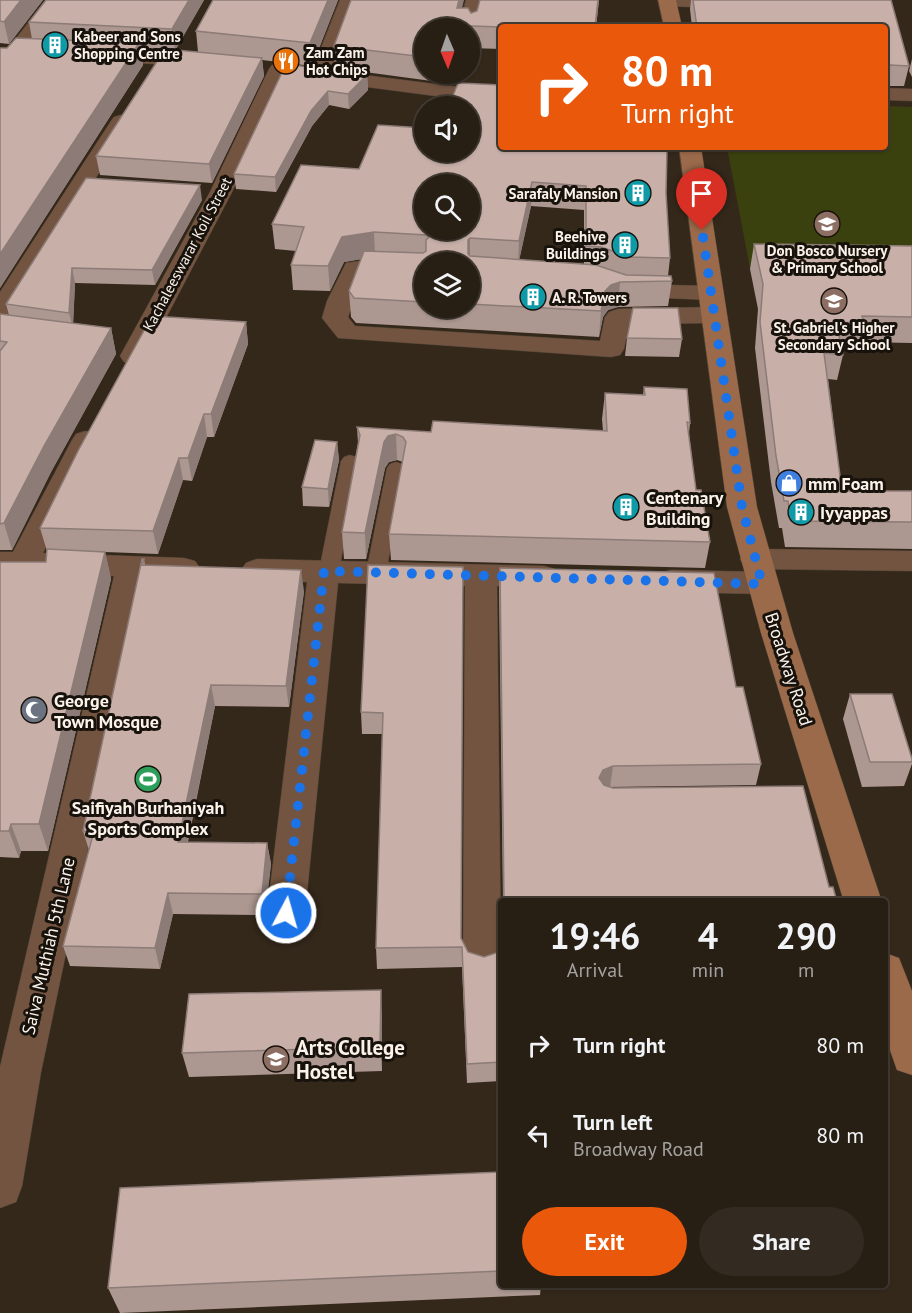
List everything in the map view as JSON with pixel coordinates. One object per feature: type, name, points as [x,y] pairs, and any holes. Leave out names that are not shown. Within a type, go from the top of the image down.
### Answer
[{"type":"main road","points":[[667,1],[672,24]]},
{"type":"main road","name":"Broadway Road","points":[[690,150],[742,507],[818,795],[861,898]]},
{"type":"main road","points":[[888,980],[912,1056]]},
{"type":"street","points":[[0,72],[7,51],[56,0]]},
{"type":"street","points":[[349,0],[320,76],[414,81]]},
{"type":"street","points":[[470,18],[475,0]]},
{"type":"street","points":[[667,1],[759,4]]},
{"type":"street","points":[[183,59],[194,40]]},
{"type":"street","points":[[7,51],[37,53]]},
{"type":"street","points":[[81,55],[183,59],[226,64]]},
{"type":"street","points":[[148,78],[160,58]]},
{"type":"street","name":"Kachaleeswarar Koil Street","points":[[122,376],[127,345],[210,191],[269,68],[320,76]]},
{"type":"street","points":[[458,84],[498,94]]},
{"type":"street","points":[[888,94],[912,95]]},
{"type":"street","points":[[4,323],[82,183],[130,106]]},
{"type":"street","points":[[82,183],[106,185]]},
{"type":"street","points":[[414,268],[375,266],[355,268],[335,318],[347,333],[611,349],[618,317],[712,304]]},
{"type":"street","points":[[605,283],[624,291],[712,304]]},
{"type":"street","points":[[100,415],[12,562],[568,578]]},
{"type":"street","points":[[645,580],[912,561]]},
{"type":"street","name":"Saiva Muthiah 5th Lane","points":[[0,1186],[20,1072],[132,567]]},
{"type":"street","points":[[286,913],[326,571]]},
{"type":"street","points":[[481,577],[483,958]]},
{"type":"lane","points":[[326,571],[350,462]]},
{"type":"lane","points":[[376,573],[396,468]]},
{"type":"green space","name":"Don Bosco Nursery & Primary School","points":[[888,106],[912,107],[912,271],[750,269],[728,150],[888,150]]},
{"type":"building","points":[[0,0],[21,0],[4,22],[0,21]]},
{"type":"building","points":[[46,0],[189,0],[172,29],[29,22]]},
{"type":"building","points":[[213,0],[328,0],[310,43],[196,31]]},
{"type":"building","points":[[351,0],[459,0],[457,8],[468,8],[471,13],[477,11],[480,0],[598,0],[595,24],[498,24],[498,27],[480,26],[480,18],[414,18],[414,56],[334,46]]},
{"type":"building","points":[[693,0],[891,0],[909,66],[890,65],[888,68],[888,24],[697,24]]},
{"type":"building","points":[[16,38],[139,43],[0,254],[0,48],[7,48]]},
{"type":"building","points":[[165,49],[262,58],[209,164],[96,156]]},
{"type":"building","points":[[286,64],[367,75],[348,94],[328,91],[311,111],[275,177],[234,174]]},
{"type":"building","points":[[458,84],[498,85],[498,150],[667,150],[666,193],[670,258],[630,257],[601,247],[586,246],[586,186],[532,182],[519,241],[480,239],[480,174],[414,174],[414,234],[374,232],[342,237],[328,266],[291,265],[304,227],[272,224],[301,165],[359,169],[378,125],[414,127],[414,162],[480,162],[480,96],[453,96]]},
{"type":"building","points":[[86,178],[200,185],[152,270],[72,268],[69,313],[6,304]]},
{"type":"building","points":[[426,240],[468,240],[468,252],[424,252]]},
{"type":"building","points":[[754,244],[912,246],[912,317],[862,316],[864,323],[836,322],[843,355],[824,353],[842,491],[912,491],[912,522],[791,521],[788,501],[784,501],[776,456],[760,322],[763,284]]},
{"type":"building","points":[[364,251],[414,253],[414,301],[354,298],[349,291]]},
{"type":"building","points":[[480,257],[596,265],[626,275],[671,276],[672,281],[620,282],[611,285],[605,291],[601,311],[480,305]]},
{"type":"building","points":[[633,308],[678,308],[682,339],[627,338]]},
{"type":"building","points":[[0,314],[111,328],[44,446],[4,523],[0,524],[0,351],[7,342],[0,341]]},
{"type":"building","points":[[152,316],[246,322],[211,414],[204,414],[188,458],[179,458],[153,531],[40,528],[78,451]]},
{"type":"building","points":[[644,387],[687,389],[690,423],[687,422],[696,490],[701,490],[710,542],[389,534],[406,442],[403,437],[396,434],[388,436],[384,442],[365,533],[342,532],[360,435],[357,427],[431,432],[433,421],[607,431],[605,393],[645,395]]},
{"type":"building","points":[[315,440],[337,442],[328,489],[302,487]]},
{"type":"building","points":[[47,549],[105,552],[39,824],[11,824],[9,831],[0,831],[0,562],[46,562]]},
{"type":"building","points":[[142,559],[144,559],[142,565],[301,570],[286,686],[211,685],[178,842],[267,843],[262,894],[168,893],[155,948],[63,946],[94,831],[83,831]]},
{"type":"building","points":[[368,565],[463,567],[461,938],[468,952],[484,957],[498,952],[498,1062],[467,1064],[462,947],[376,948],[383,713],[361,712]]},
{"type":"building","points":[[500,568],[714,573],[736,687],[743,687],[761,764],[613,766],[603,770],[599,778],[604,785],[613,788],[803,786],[829,887],[833,887],[836,898],[504,898]]},
{"type":"building","points":[[850,694],[892,694],[912,762],[870,762]]},
{"type":"building","points":[[381,990],[380,1047],[182,1053],[189,994]]},
{"type":"building","points":[[498,1172],[498,1271],[108,1288],[120,1188]]},
{"type":"place","name":"Kabeer and Sons Shopping Centre","points":[[55,45]]},
{"type":"place","name":"Zam Zam Hot Chips","points":[[286,61]]},
{"type":"place","name":"Sarafaly Mansion","points":[[638,193]]},
{"type":"place","name":"Don Bosco Nursery & Primary School","points":[[827,224]]},
{"type":"place","name":"Beehive Buildings","points":[[625,245]]},
{"type":"place","name":"A. R. Towers","points":[[533,297]]},
{"type":"place","name":"St. Gabriel's Higher Secondary School","points":[[834,301]]},
{"type":"place","name":"mm Foam","points":[[789,483]]},
{"type":"place","name":"Centenary Building","points":[[626,507]]},
{"type":"place","name":"Iyyappas","points":[[801,512]]},
{"type":"place","name":"George Town Mosque","points":[[34,710]]},
{"type":"place","name":"Saifiyah Burhaniyah Sports Complex","points":[[148,779]]},
{"type":"place","name":"Arts College Hostel","points":[[276,1059]]},
{"type":"route","points":[[286,913],[324,571],[762,584],[742,507],[702,230]]}]
